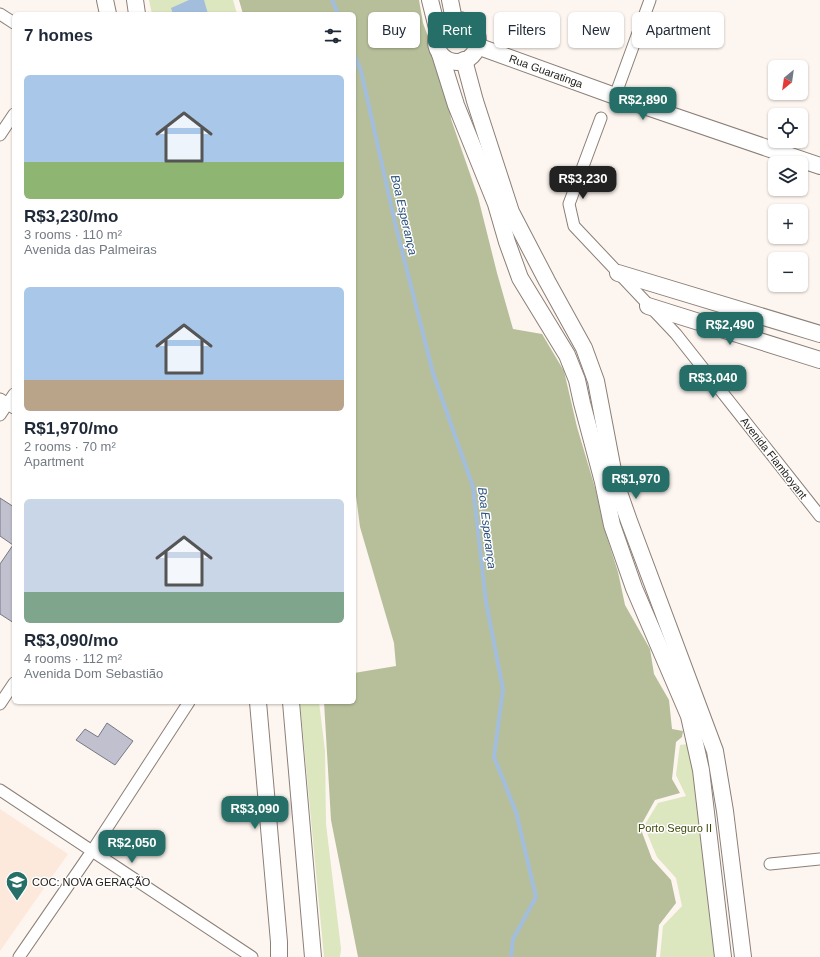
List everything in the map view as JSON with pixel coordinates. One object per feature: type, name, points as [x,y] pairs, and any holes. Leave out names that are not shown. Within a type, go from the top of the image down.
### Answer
[{"type":"main road","points":[[105,0],[108,12]]},
{"type":"main road","points":[[135,0],[137,12]]},
{"type":"main road","points":[[430,0],[433,12]]},
{"type":"main road","points":[[450,0],[452,12]]},
{"type":"main road","points":[[437,48],[440,54],[456,105],[496,204],[507,242],[520,278],[567,355],[578,380],[582,403],[603,482],[612,525],[634,588],[689,716],[702,770],[723,957]]},
{"type":"main road","points":[[440,54],[451,61],[464,60],[474,52],[476,48]]},
{"type":"main road","name":"Rua Guaratinga","points":[[483,48],[615,96],[820,166]]},
{"type":"main road","points":[[464,60],[475,101],[511,212],[584,348],[596,381],[615,481],[631,529],[715,750],[725,811],[743,957]]},
{"type":"main road","points":[[618,273],[820,334]]},
{"type":"main road","points":[[648,306],[820,360]]},
{"type":"main road","points":[[258,704],[279,942],[278,957]]},
{"type":"main road","points":[[291,704],[313,957]]},
{"type":"street","points":[[615,96],[650,0]]},
{"type":"street","points":[[0,14],[12,22]]},
{"type":"street","points":[[0,135],[12,117]]},
{"type":"street","name":"Avenida Flamboyant","points":[[601,118],[569,204],[574,226],[676,334],[820,516]]},
{"type":"street","points":[[0,415],[7,404]]},
{"type":"street","points":[[0,704],[12,686]]},
{"type":"street","points":[[19,957],[92,851],[188,704]]},
{"type":"street","points":[[0,790],[252,957]]},
{"type":"street","points":[[770,864],[820,859]]},
{"type":"shaded area","name":"COC: NOVA GERAÇÃO","points":[[0,809],[68,854],[0,951]]},
{"type":"green space","points":[[149,0],[233,0],[236,12],[152,12]]},
{"type":"green space","points":[[239,0],[419,0],[423,23],[428,37],[428,48],[432,48],[447,89],[451,119],[478,197],[513,329],[542,334],[564,371],[577,427],[596,491],[604,528],[618,572],[625,605],[650,649],[654,674],[669,700],[672,729],[683,731],[682,737],[676,742],[672,779],[680,793],[655,800],[640,827],[652,859],[671,880],[676,903],[659,925],[656,957],[358,957],[331,820],[324,704],[356,704],[356,673],[396,666],[394,643],[360,527],[356,496],[356,12],[242,12]]},
{"type":"green space","points":[[300,704],[319,704],[325,751],[326,824],[341,949],[340,957],[324,957]]},
{"type":"green space","name":"Porto Seguro II","points":[[693,741],[719,957],[660,957],[663,926],[682,906],[676,878],[657,857],[644,826],[658,803],[686,796],[676,775],[680,745],[689,744]]},
{"type":"water","points":[[189,0],[204,0],[207,12],[172,12],[171,8]]},
{"type":"building","points":[[0,498],[12,506],[12,544],[0,536]]},
{"type":"building","points":[[12,546],[12,622],[0,614],[0,564]]},
{"type":"building","points":[[107,723],[133,741],[115,765],[76,740],[85,729],[98,737]]},
{"type":"waterway","name":"Boa Esperança","points":[[332,0],[337,12]]},
{"type":"waterway","name":"Boa Esperança","points":[[356,60],[361,71],[396,227],[433,373],[473,487],[486,602],[503,689],[494,757],[516,812],[536,897],[513,939],[511,957]]},
{"type":"place","name":"COC: NOVA GERAÇÃO","points":[[17,902]]}]
